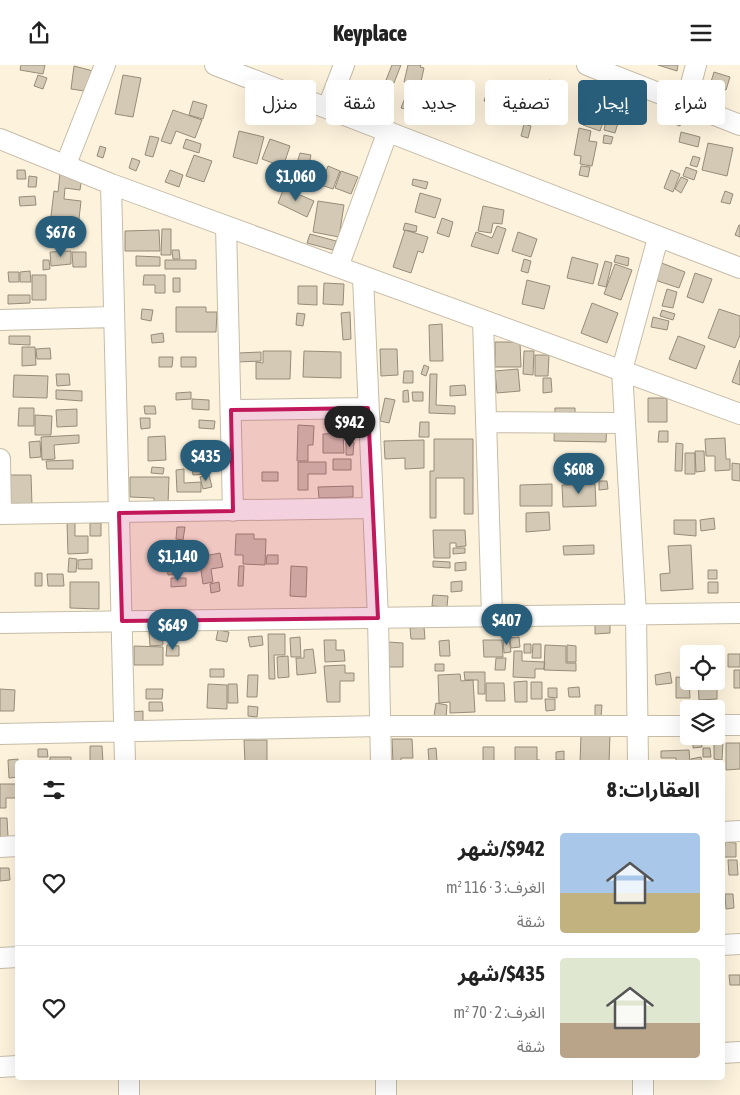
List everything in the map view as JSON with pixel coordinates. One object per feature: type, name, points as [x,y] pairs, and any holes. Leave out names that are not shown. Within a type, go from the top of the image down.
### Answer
[{"type":"street","points":[[66,164],[105,65]]},
{"type":"street","points":[[215,65],[326,106]]},
{"type":"street","points":[[338,80],[344,65]]},
{"type":"street","points":[[692,80],[696,65]]},
{"type":"street","points":[[595,67],[657,92]]},
{"type":"street","points":[[725,119],[740,125]]},
{"type":"street","points":[[373,125],[658,238],[740,268]]},
{"type":"street","points":[[338,267],[388,131]]},
{"type":"street","points":[[0,139],[66,164],[111,184],[740,414]]},
{"type":"street","points":[[111,184],[125,760]]},
{"type":"street","points":[[226,226],[233,511]]},
{"type":"street","points":[[638,760],[636,614],[622,370],[658,238]]},
{"type":"street","points":[[364,277],[378,618],[381,760]]},
{"type":"street","points":[[0,320],[113,317]]},
{"type":"street","points":[[483,320],[492,616]]},
{"type":"street","points":[[231,410],[368,408]]},
{"type":"street","points":[[486,422],[625,423]]},
{"type":"street","points":[[0,459],[1,514],[372,508]]},
{"type":"street","points":[[0,623],[740,613]]},
{"type":"street","points":[[725,725],[740,725]]},
{"type":"street","points":[[0,734],[380,726],[680,726]]},
{"type":"street","points":[[725,832],[740,831]]},
{"type":"street","points":[[0,847],[15,846]]},
{"type":"street","points":[[725,945],[740,944]]},
{"type":"street","points":[[0,958],[15,957]]},
{"type":"street","points":[[725,1053],[740,1052]]},
{"type":"street","points":[[0,1067],[15,1066]]},
{"type":"street","points":[[129,1080],[129,1095]]},
{"type":"street","points":[[386,1080],[386,1095]]},
{"type":"street","points":[[643,1080],[643,1095]]},
{"type":"highlighted area","points":[[368,408],[378,618],[122,621],[119,513],[233,511],[231,410]]},
{"type":"building","points":[[21,65],[45,65],[43,74],[20,70]]},
{"type":"building","points":[[392,65],[401,65],[394,83],[394,80],[386,80]]},
{"type":"building","points":[[408,65],[421,65],[420,67],[424,68],[421,80],[404,80]]},
{"type":"building","points":[[658,65],[678,65],[677,71]]},
{"type":"building","points":[[74,66],[93,71],[91,92],[71,89]]},
{"type":"building","points":[[714,72],[730,77],[726,90],[725,80],[712,80]]},
{"type":"building","points":[[38,75],[47,78],[43,89],[34,86]]},
{"type":"building","points":[[123,75],[141,78],[133,117],[115,114]]},
{"type":"building","points":[[193,101],[207,105],[203,119],[189,115]]},
{"type":"building","points":[[173,110],[202,120],[195,138],[176,131],[171,144],[161,141]]},
{"type":"building","points":[[524,125],[531,126],[528,138],[521,136]]},
{"type":"building","points":[[583,125],[602,125],[600,131]]},
{"type":"building","points":[[605,125],[617,125],[615,133],[604,130]]},
{"type":"building","points":[[579,128],[591,131],[589,141],[597,142],[592,166],[580,164],[581,156],[574,155]]},
{"type":"building","points":[[239,131],[264,137],[257,164],[233,157]]},
{"type":"building","points":[[681,132],[700,137],[698,147],[679,142]]},
{"type":"building","points":[[604,135],[613,137],[611,144],[603,143]]},
{"type":"building","points":[[150,136],[159,138],[153,157],[145,155]]},
{"type":"building","points":[[186,139],[201,144],[199,153],[183,148]]},
{"type":"building","points":[[270,139],[290,146],[283,167],[262,159]]},
{"type":"building","points":[[708,143],[733,148],[727,176],[702,170]]},
{"type":"building","points":[[100,146],[106,148],[103,158],[97,156]]},
{"type":"building","points":[[300,153],[311,155],[309,165],[297,163]]},
{"type":"building","points":[[194,155],[212,161],[204,182],[186,176]]},
{"type":"building","points":[[693,156],[700,158],[697,167],[690,165]]},
{"type":"building","points":[[132,158],[140,161],[136,171],[129,168]]},
{"type":"building","points":[[328,166],[340,171],[333,189],[321,185]]},
{"type":"building","points":[[581,166],[590,167],[588,177],[579,175]]},
{"type":"building","points":[[686,167],[697,171],[694,180],[683,176]]},
{"type":"building","points":[[17,170],[25,170],[26,179],[17,179]]},
{"type":"building","points":[[170,170],[183,175],[179,187],[165,182]]},
{"type":"building","points":[[671,170],[680,174],[673,192],[664,188]]},
{"type":"building","points":[[341,171],[358,177],[351,194],[335,188]]},
{"type":"building","points":[[60,173],[82,176],[80,190],[65,188],[64,199],[81,201],[78,228],[50,224],[54,191],[58,192]]},
{"type":"building","points":[[29,176],[37,177],[36,187],[28,187]]},
{"type":"building","points":[[681,177],[688,180],[681,193],[675,189]]},
{"type":"building","points":[[413,179],[428,182],[426,189],[412,185]]},
{"type":"building","points":[[284,188],[314,201],[307,217],[278,203]]},
{"type":"building","points":[[725,191],[733,194],[730,204],[721,202]]},
{"type":"building","points":[[420,193],[441,199],[435,218],[415,212]]},
{"type":"building","points":[[35,196],[36,205],[20,206],[19,197]]},
{"type":"building","points":[[318,201],[344,205],[339,237],[313,232]]},
{"type":"building","points":[[483,206],[504,210],[502,224],[493,223],[491,233],[478,231]]},
{"type":"building","points":[[442,218],[453,222],[449,237],[437,233]]},
{"type":"building","points":[[405,223],[417,226],[416,232],[403,230]]},
{"type":"building","points":[[740,225],[740,237],[735,235]]},
{"type":"building","points":[[497,226],[506,229],[498,254],[471,246],[476,232],[492,238]]},
{"type":"building","points":[[162,229],[171,229],[171,255],[161,255]]},
{"type":"building","points":[[159,230],[160,251],[125,251],[125,231]]},
{"type":"building","points":[[405,230],[428,237],[423,253],[418,251],[411,273],[393,267]]},
{"type":"building","points":[[518,232],[537,239],[531,257],[512,251]]},
{"type":"building","points":[[310,234],[336,241],[333,250],[307,243]]},
{"type":"building","points":[[172,250],[179,250],[180,259],[173,259]]},
{"type":"building","points":[[71,251],[71,264],[51,266],[50,252]]},
{"type":"building","points":[[72,252],[86,252],[86,267],[73,267]]},
{"type":"building","points":[[616,255],[629,258],[628,266],[614,262]]},
{"type":"building","points":[[136,256],[160,257],[160,266],[136,266]]},
{"type":"building","points":[[572,257],[598,264],[593,284],[567,278]]},
{"type":"building","points":[[524,259],[531,261],[528,273],[521,271]]},
{"type":"building","points":[[43,260],[49,260],[50,269],[43,270]]},
{"type":"building","points":[[165,260],[196,260],[196,269],[165,269]]},
{"type":"building","points":[[605,261],[612,263],[606,287],[598,285]]},
{"type":"building","points":[[659,262],[685,272],[679,288],[652,279]]},
{"type":"building","points":[[615,264],[632,270],[621,300],[604,294]]},
{"type":"building","points":[[30,271],[31,282],[20,282],[20,272]]},
{"type":"building","points":[[8,272],[19,272],[19,282],[9,282]]},
{"type":"building","points":[[695,273],[712,279],[703,303],[687,297]]},
{"type":"building","points":[[32,275],[46,275],[46,300],[32,300]]},
{"type":"building","points":[[144,275],[165,275],[165,293],[155,293],[155,285],[143,285]]},
{"type":"building","points":[[173,278],[180,278],[180,292],[173,292]]},
{"type":"building","points":[[527,280],[550,286],[544,309],[522,304]]},
{"type":"building","points":[[324,283],[344,284],[343,305],[323,304]]},
{"type":"building","points":[[298,286],[317,286],[317,305],[298,304]]},
{"type":"building","points":[[667,289],[677,292],[673,308],[662,306]]},
{"type":"building","points":[[8,295],[30,295],[30,303],[8,304]]},
{"type":"building","points":[[592,303],[618,313],[607,343],[581,333]]},
{"type":"building","points":[[176,307],[206,307],[206,312],[217,312],[216,332],[176,332]]},
{"type":"building","points":[[142,309],[153,310],[151,321],[141,319]]},
{"type":"building","points":[[719,309],[740,316],[740,335],[735,348],[708,338]]},
{"type":"building","points":[[662,310],[675,314],[673,320],[660,316]]},
{"type":"building","points":[[350,312],[351,339],[343,340],[341,313]]},
{"type":"building","points":[[297,313],[305,314],[303,326],[296,325]]},
{"type":"building","points":[[653,317],[669,321],[667,330],[651,327]]},
{"type":"building","points":[[442,324],[443,361],[430,361],[429,325]]},
{"type":"building","points":[[163,333],[164,342],[152,343],[151,335]]},
{"type":"building","points":[[9,336],[30,336],[30,345],[9,344]]},
{"type":"building","points":[[678,336],[705,346],[696,369],[669,359]]},
{"type":"building","points":[[495,342],[520,342],[521,367],[495,367]]},
{"type":"building","points":[[22,347],[35,347],[36,365],[22,366]]},
{"type":"building","points":[[50,348],[51,359],[37,359],[36,349]]},
{"type":"building","points":[[380,349],[397,349],[398,375],[381,376]]},
{"type":"building","points":[[263,351],[291,351],[290,379],[256,379],[256,362],[263,363]]},
{"type":"building","points":[[304,351],[341,352],[341,378],[303,377]]},
{"type":"building","points":[[524,351],[534,351],[533,375],[523,374]]},
{"type":"building","points":[[261,352],[261,361],[238,362],[238,353]]},
{"type":"building","points":[[535,355],[549,355],[548,376],[535,376]]},
{"type":"building","points":[[159,357],[173,357],[172,367],[159,367]]},
{"type":"building","points":[[181,357],[196,357],[196,367],[181,367]]},
{"type":"building","points":[[740,360],[740,385],[732,382]]},
{"type":"building","points":[[424,365],[429,367],[426,376],[421,374]]},
{"type":"building","points":[[518,369],[520,391],[497,393],[495,371]]},
{"type":"building","points":[[404,371],[413,371],[413,383],[403,383]]},
{"type":"building","points":[[56,374],[69,374],[70,385],[57,386]]},
{"type":"building","points":[[430,374],[437,374],[436,405],[455,406],[455,414],[429,413]]},
{"type":"building","points":[[14,375],[48,376],[47,398],[13,397]]},
{"type":"building","points":[[543,378],[551,378],[552,392],[543,393]]},
{"type":"building","points":[[465,385],[466,395],[450,396],[450,386]]},
{"type":"building","points":[[56,390],[82,391],[82,401],[56,399]]},
{"type":"building","points":[[408,390],[409,402],[403,402],[403,391]]},
{"type":"building","points":[[191,392],[191,399],[176,400],[176,393]]},
{"type":"building","points":[[412,392],[423,392],[423,401],[413,401]]},
{"type":"building","points":[[385,398],[395,400],[389,423],[380,421]]},
{"type":"building","points":[[648,398],[667,398],[667,422],[648,422]]},
{"type":"building","points":[[192,399],[209,400],[209,410],[192,409]]},
{"type":"building","points":[[144,406],[155,406],[156,414],[145,414]]},
{"type":"building","points":[[19,408],[34,408],[34,426],[18,426]]},
{"type":"building","points":[[555,408],[575,408],[575,420],[607,421],[606,442],[554,441]]},
{"type":"building","points":[[77,409],[77,426],[57,427],[56,410]]},
{"type":"building","points":[[35,415],[52,416],[51,435],[35,435]]},
{"type":"building","points":[[140,418],[150,418],[150,428],[141,429]]},
{"type":"building","points":[[199,420],[215,421],[214,429],[199,428]]},
{"type":"building","points":[[420,422],[429,422],[429,437],[419,437]]},
{"type":"building","points":[[330,424],[344,424],[344,433],[330,433]]},
{"type":"building","points":[[298,425],[314,426],[313,445],[308,445],[308,461],[297,461]]},
{"type":"building","points":[[659,431],[668,431],[668,442],[658,442]]},
{"type":"building","points":[[343,433],[344,453],[323,453],[323,434]]},
{"type":"building","points":[[79,435],[79,443],[54,445],[55,459],[42,460],[41,437]]},
{"type":"building","points":[[165,436],[166,460],[148,461],[148,437]]},
{"type":"building","points":[[725,438],[726,459],[730,459],[730,470],[715,471],[715,456],[706,456],[705,439]]},
{"type":"building","points":[[434,439],[473,439],[473,514],[464,514],[464,478],[436,478],[436,518],[430,518],[430,471],[434,471]]},
{"type":"building","points":[[424,440],[424,468],[405,469],[405,458],[385,459],[384,441]]},
{"type":"building","points":[[40,441],[41,457],[30,458],[29,442]]},
{"type":"building","points":[[346,442],[354,442],[353,455],[346,455]]},
{"type":"building","points":[[190,443],[199,443],[199,461],[190,461]]},
{"type":"building","points":[[676,443],[683,444],[682,471],[675,471]]},
{"type":"building","points":[[695,451],[704,451],[705,471],[696,472]]},
{"type":"building","points":[[685,453],[695,453],[695,474],[685,474]]},
{"type":"building","points":[[333,459],[351,459],[351,470],[333,470]]},
{"type":"building","points":[[73,460],[73,469],[47,469],[46,461]]},
{"type":"building","points":[[298,462],[326,462],[326,474],[308,474],[308,490],[298,490]]},
{"type":"building","points":[[732,463],[740,464],[740,481],[732,480]]},
{"type":"building","points":[[567,466],[577,466],[577,480],[567,480]]},
{"type":"building","points":[[152,467],[164,468],[163,474],[151,473]]},
{"type":"building","points":[[192,467],[207,467],[207,474],[193,475]]},
{"type":"building","points":[[184,469],[184,483],[201,482],[201,492],[177,492],[176,470]]},
{"type":"building","points":[[262,472],[278,472],[278,481],[262,481]]},
{"type":"building","points":[[9,475],[31,475],[32,505],[10,506]]},
{"type":"building","points":[[209,475],[212,487],[203,489],[200,477]]},
{"type":"building","points":[[130,477],[169,477],[168,504],[154,504],[154,498],[130,497]]},
{"type":"building","points":[[599,481],[607,481],[608,489],[599,490]]},
{"type":"building","points":[[552,484],[552,506],[520,506],[520,485]]},
{"type":"building","points":[[595,484],[596,506],[563,507],[562,485]]},
{"type":"building","points":[[353,486],[353,497],[319,498],[318,487]]},
{"type":"building","points":[[549,512],[550,530],[526,532],[526,513]]},
{"type":"building","points":[[714,518],[715,529],[701,531],[700,520]]},
{"type":"building","points":[[674,520],[696,520],[696,536],[674,534]]},
{"type":"building","points":[[67,523],[75,523],[75,536],[88,536],[88,553],[68,554]]},
{"type":"building","points":[[90,523],[101,523],[101,536],[90,536]]},
{"type":"building","points":[[177,527],[185,527],[183,540],[176,539]]},
{"type":"building","points":[[433,530],[465,530],[466,546],[456,547],[456,543],[450,543],[450,558],[434,558]]},
{"type":"building","points":[[236,534],[254,534],[254,539],[266,539],[265,565],[243,564],[243,555],[235,555]]},
{"type":"building","points":[[594,545],[594,554],[564,555],[563,546]]},
{"type":"building","points":[[691,545],[693,589],[661,591],[660,574],[670,573],[668,546]]},
{"type":"building","points":[[453,548],[465,548],[465,553],[453,554]]},
{"type":"building","points":[[220,553],[223,567],[211,569],[213,582],[203,584],[199,557]]},
{"type":"building","points":[[267,555],[278,555],[278,564],[266,564]]},
{"type":"building","points":[[69,558],[77,559],[76,572],[68,572]]},
{"type":"building","points":[[92,559],[92,569],[78,569],[78,560]]},
{"type":"building","points":[[433,561],[450,562],[450,568],[433,567]]},
{"type":"building","points":[[466,562],[466,570],[455,571],[455,563]]},
{"type":"building","points":[[181,566],[181,574],[168,575],[167,567]]},
{"type":"building","points":[[239,566],[244,566],[243,586],[238,586]]},
{"type":"building","points":[[291,566],[307,567],[306,597],[290,596]]},
{"type":"building","points":[[708,570],[717,570],[717,579],[708,579]]},
{"type":"building","points":[[35,573],[42,573],[42,586],[35,586]]},
{"type":"building","points":[[47,574],[63,574],[64,586],[48,586]]},
{"type":"building","points":[[171,578],[186,578],[186,586],[171,587]]},
{"type":"building","points":[[462,581],[462,591],[451,592],[451,582]]},
{"type":"building","points":[[70,582],[99,582],[99,609],[70,608]]},
{"type":"building","points":[[219,582],[220,591],[211,593],[210,584]]},
{"type":"building","points":[[708,582],[718,582],[718,593],[708,593]]},
{"type":"building","points":[[433,595],[448,596],[447,607],[432,606]]},
{"type":"building","points":[[610,624],[610,633],[595,634],[595,625]]},
{"type":"building","points":[[424,627],[425,639],[411,639],[410,628]]},
{"type":"building","points":[[218,630],[229,632],[227,642],[216,640]]},
{"type":"building","points":[[162,631],[163,645],[150,646],[149,632]]},
{"type":"building","points":[[268,634],[285,634],[285,655],[274,655],[275,679],[269,679]]},
{"type":"building","points":[[262,636],[263,645],[250,647],[248,637]]},
{"type":"building","points":[[300,637],[301,657],[291,657],[290,638]]},
{"type":"building","points":[[519,637],[520,647],[511,648],[510,638]]},
{"type":"building","points":[[324,640],[336,640],[336,650],[344,650],[345,661],[325,662]]},
{"type":"building","points":[[449,640],[450,656],[440,656],[439,641]]},
{"type":"building","points":[[483,640],[502,640],[503,657],[484,657]]},
{"type":"building","points":[[503,640],[509,640],[511,652],[504,653]]},
{"type":"building","points":[[388,642],[403,643],[403,667],[387,667]]},
{"type":"building","points":[[524,644],[531,644],[531,653],[524,653]]},
{"type":"building","points":[[533,644],[541,644],[541,658],[532,658]]},
{"type":"building","points":[[167,645],[179,646],[179,656],[166,656]]},
{"type":"building","points":[[545,645],[566,646],[566,663],[576,663],[576,671],[544,670]]},
{"type":"building","points":[[567,645],[576,646],[576,662],[567,662]]},
{"type":"building","points":[[134,646],[163,647],[163,665],[134,665]]},
{"type":"building","points":[[313,649],[316,673],[297,675],[296,658],[304,658],[304,650]]},
{"type":"building","points":[[514,651],[522,651],[522,661],[545,662],[544,669],[535,669],[535,678],[513,677]]},
{"type":"building","points":[[728,654],[740,654],[740,667],[728,667]]},
{"type":"building","points":[[288,656],[289,677],[278,678],[277,657]]},
{"type":"building","points":[[496,658],[506,658],[505,670],[495,670]]},
{"type":"building","points":[[435,664],[444,664],[444,671],[435,671]]},
{"type":"building","points":[[345,665],[345,673],[354,673],[354,681],[340,681],[340,702],[327,702],[324,666]]},
{"type":"building","points":[[210,669],[224,669],[224,677],[210,677]]},
{"type":"building","points":[[734,670],[740,670],[740,688],[734,688]]},
{"type":"building","points":[[464,672],[485,672],[485,694],[478,694],[478,680],[465,680]]},
{"type":"building","points":[[670,672],[672,683],[656,685],[655,675]]},
{"type":"building","points":[[460,674],[461,681],[473,680],[475,712],[450,713],[450,702],[439,703],[438,675]]},
{"type":"building","points":[[248,675],[258,675],[257,697],[247,697]]},
{"type":"building","points":[[676,677],[680,677],[680,690],[690,690],[690,698],[676,698]]},
{"type":"building","points":[[527,681],[527,702],[515,702],[514,682]]},
{"type":"building","points":[[531,682],[542,682],[542,699],[531,699]]},
{"type":"building","points":[[486,683],[504,683],[505,701],[486,701]]},
{"type":"building","points":[[208,684],[227,685],[227,709],[207,708]]},
{"type":"building","points":[[228,684],[237,684],[238,703],[228,703]]},
{"type":"building","points":[[579,687],[580,697],[569,697],[568,688]]},
{"type":"building","points":[[548,688],[557,688],[557,698],[548,697]]},
{"type":"building","points":[[0,689],[15,690],[14,711],[0,711]]},
{"type":"building","points":[[146,689],[163,689],[162,699],[146,699]]},
{"type":"building","points":[[698,690],[717,690],[717,699],[699,700]]},
{"type":"building","points":[[545,699],[555,699],[555,710],[546,711]]},
{"type":"building","points":[[149,702],[162,702],[163,711],[149,711]]},
{"type":"building","points":[[436,703],[447,705],[446,718],[434,716]]},
{"type":"building","points":[[595,705],[602,705],[601,717],[595,716]]},
{"type":"building","points":[[248,706],[258,707],[257,717],[248,716]]},
{"type":"building","points":[[143,711],[143,723],[132,724],[131,712]]},
{"type":"building","points":[[581,735],[610,735],[609,760],[580,760]]},
{"type":"building","points":[[392,739],[412,739],[413,758],[393,760]]},
{"type":"building","points":[[244,740],[267,740],[267,760],[245,760]]},
{"type":"building","points":[[726,743],[740,743],[740,769],[726,770]]},
{"type":"building","points":[[693,745],[702,745],[702,747],[693,748]]},
{"type":"building","points":[[714,745],[723,745],[722,760],[714,759]]},
{"type":"building","points":[[90,746],[102,746],[103,760],[90,760]]},
{"type":"building","points":[[483,747],[494,747],[494,760],[483,760]]},
{"type":"building","points":[[515,747],[537,747],[537,760],[515,760]]},
{"type":"building","points":[[436,748],[437,760],[429,760],[428,749]]},
{"type":"building","points":[[703,748],[710,748],[711,757],[703,757]]},
{"type":"building","points":[[38,749],[47,749],[48,757],[38,757]]},
{"type":"building","points":[[689,750],[690,760],[661,758],[661,751]]},
{"type":"building","points":[[564,751],[564,760],[556,760],[556,752]]},
{"type":"building","points":[[50,757],[71,757],[71,760],[50,760]]},
{"type":"building","points":[[701,757],[702,760],[691,760]]},
{"type":"building","points":[[18,759],[15,760],[15,777],[9,778],[8,760]]},
{"type":"building","points":[[0,784],[15,784],[15,798],[6,798],[6,808],[0,808]]},
{"type":"building","points":[[0,818],[7,818],[8,837],[0,837]]},
{"type":"building","points":[[725,842],[736,843],[736,857],[725,857]]},
{"type":"building","points":[[728,860],[737,860],[738,875],[729,875]]},
{"type":"building","points":[[0,868],[9,868],[10,880],[0,881]]},
{"type":"building","points":[[725,894],[733,894],[734,908],[726,909]]},
{"type":"building","points":[[729,975],[740,975],[740,985],[730,985]]}]
